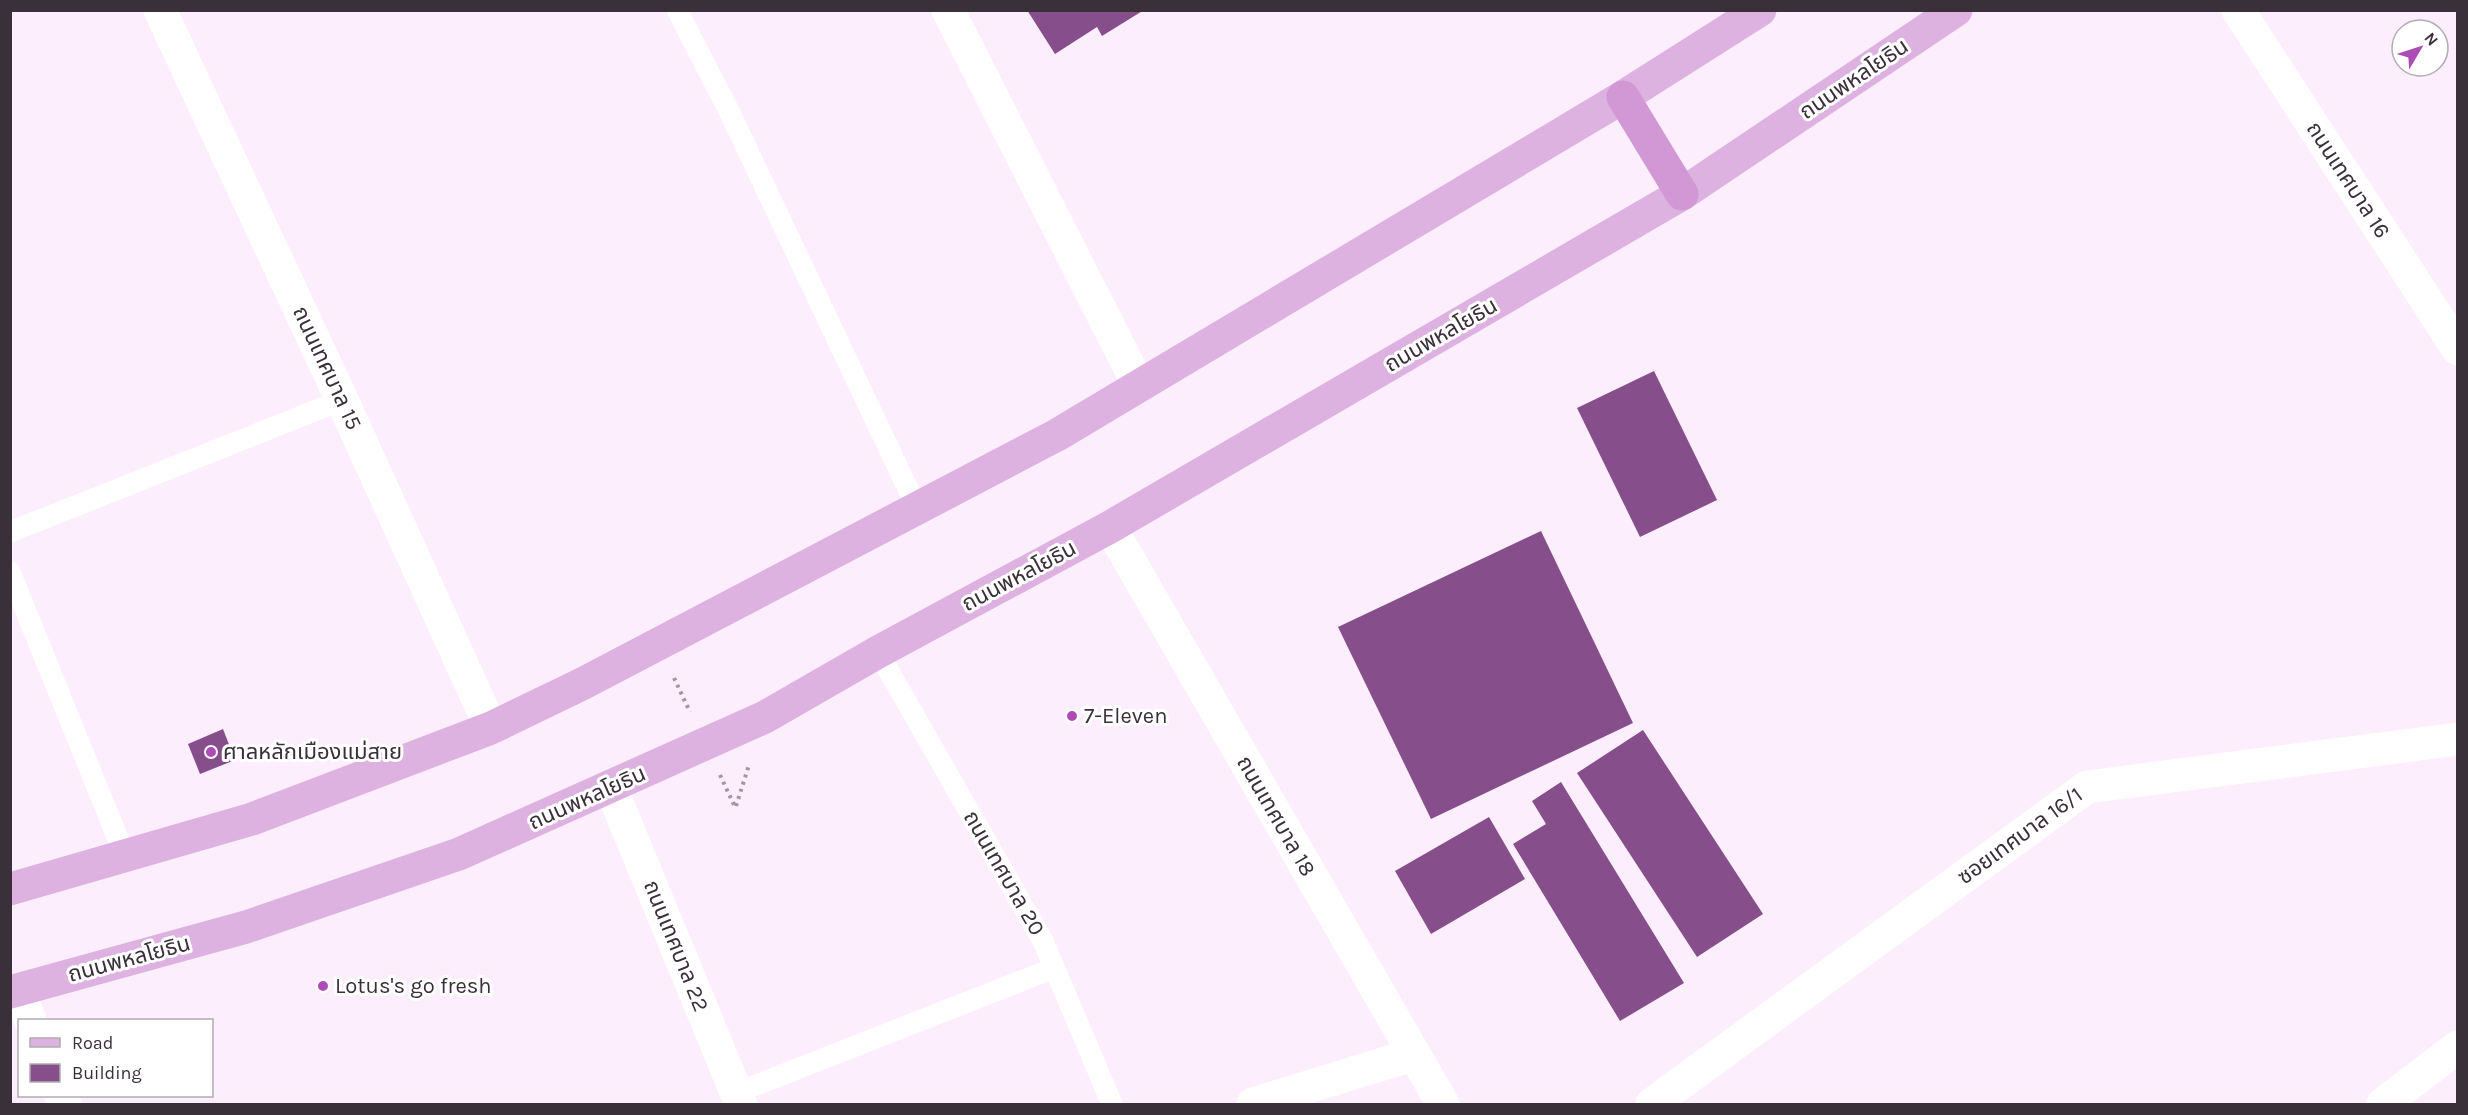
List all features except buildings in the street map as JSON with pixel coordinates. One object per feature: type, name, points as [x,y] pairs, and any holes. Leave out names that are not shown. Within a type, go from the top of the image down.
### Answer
[{"type":"highway","points":[[1623,97],[1682,194]]},
{"type":"main road","points":[[10,889],[252,819],[491,728],[592,679],[1057,435],[1623,97],[1760,10]]},
{"type":"main road","name":"ถนนพหลโยธิน","points":[[14,991],[269,920],[459,854],[611,788],[765,717],[878,652],[1110,527],[1682,194],[1956,10]]},
{"type":"street","name":"ถนนเทศบาล 15","points":[[160,10],[342,400],[491,728]]},
{"type":"street","points":[[948,10],[1139,386]]},
{"type":"street","name":"ถนนเทศบาล 16","points":[[2238,10],[2457,349]]},
{"type":"street","name":"ถนนเทศบาล 18","points":[[1110,527],[1412,1054],[1443,1104]]},
{"type":"street","name":"ซอยเทศบาล 16/1","points":[[1652,1104],[2087,787],[2457,739]]},
{"type":"street","name":"ถนนเทศบาล 22","points":[[611,788],[738,1099]]},
{"type":"street","points":[[14,991],[29,1019]]},
{"type":"street","points":[[2383,1104],[2457,1047]]},
{"type":"street","points":[[1253,1104],[1412,1054]]},
{"type":"lane","points":[[677,10],[729,111],[916,508]]},
{"type":"lane","points":[[10,532],[342,400]]},
{"type":"lane","points":[[10,572],[125,856]]},
{"type":"lane","name":"ถนนเทศบาล 20","points":[[878,652],[1043,940],[1112,1104]]},
{"type":"lane","points":[[738,1099],[1054,968]]},
{"type":"place","name":"7-Eleven","points":[[1072,716]]},
{"type":"place","name":"ศาลหลักเมืองแม่สาย","points":[[211,752]]},
{"type":"place","name":"Lotus's go fresh","points":[[323,986]]}]
